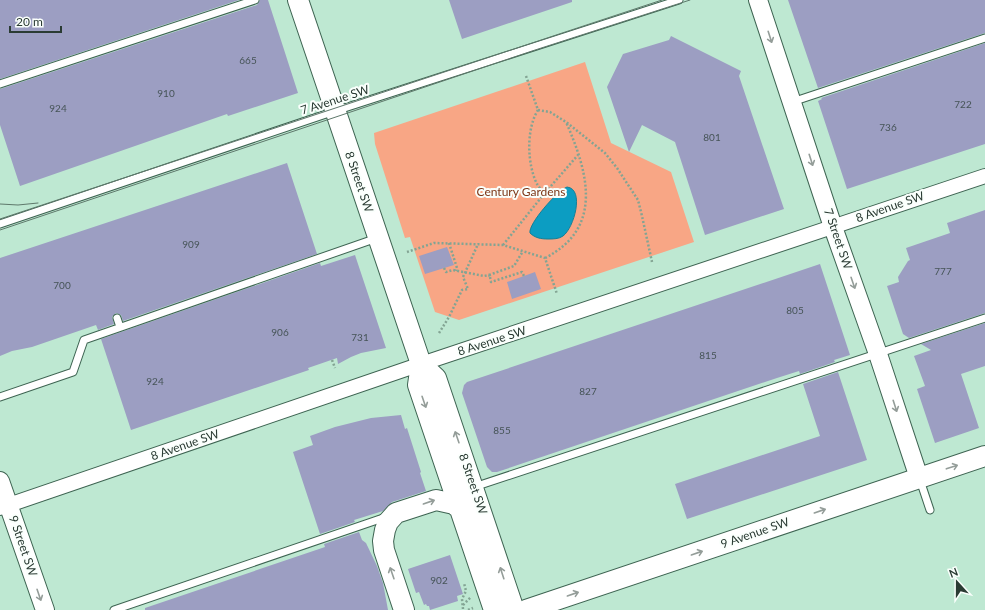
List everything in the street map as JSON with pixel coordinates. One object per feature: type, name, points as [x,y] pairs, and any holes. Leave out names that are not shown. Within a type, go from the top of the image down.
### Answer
[{"type":"main road","name":"8 Street SW","points":[[298,0],[422,364],[436,378],[474,487],[514,610]]},
{"type":"main road","name":"8 Street SW","points":[[422,364],[418,385],[494,610]]},
{"type":"main road","name":"9 Avenue SW","points":[[531,608],[985,456]]},
{"type":"main road","points":[[404,610],[384,550],[383,541],[388,522],[396,513],[436,500],[454,504],[460,509]]},
{"type":"street","name":"7 Street SW","points":[[758,0],[833,227],[878,354],[919,478]]},
{"type":"street","name":"8 Avenue SW","points":[[4,506],[422,364],[985,176]]},
{"type":"street","name":"9 Street SW","points":[[0,481],[4,506],[45,610]]},
{"type":"lane","points":[[0,84],[255,0]]},
{"type":"lane","name":"7 Avenue SW","points":[[0,224],[335,111],[679,0]]},
{"type":"lane","points":[[792,102],[985,38]]},
{"type":"lane","points":[[0,397],[73,372],[84,340],[378,238]]},
{"type":"lane","points":[[117,318],[120,327]]},
{"type":"lane","points":[[474,487],[985,318]]},
{"type":"lane","points":[[919,478],[930,510]]},
{"type":"lane","points":[[114,610],[396,513]]},
{"type":"path","points":[[526,76],[538,110],[531,128],[529,150],[532,171],[536,183],[544,194]]},
{"type":"path","points":[[538,110],[550,112],[566,122],[605,154],[632,189],[638,200],[652,262]]},
{"type":"path","points":[[407,252],[434,243],[503,245],[545,258],[555,253],[568,243],[578,228],[584,214],[587,197],[586,182],[573,139],[566,122]]},
{"type":"path","points":[[503,245],[578,155]]},
{"type":"path","points":[[448,244],[457,268],[456,271]]},
{"type":"path","points":[[439,333],[449,317],[462,290],[468,288],[463,277],[478,244]]},
{"type":"path","points":[[444,268],[446,272],[453,270],[484,276],[490,275],[514,266],[523,251]]},
{"type":"path","points":[[545,258],[557,294]]},
{"type":"path","points":[[490,275],[491,282],[522,272],[524,276]]},
{"type":"path","points":[[332,360],[335,368]]},
{"type":"path","points":[[462,577],[466,591],[462,599],[463,607],[474,593]]},
{"type":"path","points":[[468,610],[473,608]]},
{"type":"green space","name":"Century Gardens","points":[[585,62],[611,143],[671,172],[694,242],[459,320],[435,312],[410,237],[405,238],[375,144],[374,133]]},
{"type":"water","points":[[567,187],[572,189],[576,194],[577,201],[574,218],[567,232],[563,236],[554,239],[545,239],[532,235],[530,233],[531,229],[538,216],[562,190]]},
{"type":"building","points":[[0,0],[239,0],[0,79]]},
{"type":"building","points":[[260,0],[268,0],[298,93],[228,116],[227,114],[20,186],[0,125],[0,89],[257,5]]},
{"type":"building","points":[[449,0],[572,0],[572,2],[462,39]]},
{"type":"building","points":[[788,0],[985,0],[985,33],[818,88]]},
{"type":"building","points":[[671,36],[741,71],[739,76],[784,209],[705,235],[675,142],[642,125],[629,152],[607,87],[623,54],[669,40]]},
{"type":"building","points":[[985,43],[985,144],[847,189],[818,101],[822,99],[821,98]]},
{"type":"building","points":[[287,163],[317,254],[123,321],[121,315],[116,313],[112,317],[114,324],[98,330],[96,325],[32,347],[12,351],[0,356],[0,258]]},
{"type":"building","points":[[985,210],[985,313],[909,338],[903,334],[887,286],[899,282],[898,277],[910,260],[906,248],[950,233],[947,223]]},
{"type":"building","points":[[447,247],[454,265],[425,274],[419,256]]},
{"type":"building","points":[[355,255],[386,348],[361,353],[338,364],[337,358],[308,368],[309,370],[131,430],[101,339],[320,263],[321,266]]},
{"type":"building","points":[[820,264],[850,355],[834,360],[835,362],[800,374],[799,371],[777,378],[497,472],[492,472],[487,467],[462,393],[464,385],[467,382]]},
{"type":"building","points":[[535,272],[541,289],[512,299],[507,282]]},
{"type":"building","points":[[985,323],[985,366],[961,374],[979,428],[935,443],[917,389],[925,386],[914,356],[931,350],[921,344]]},
{"type":"building","points":[[838,372],[867,460],[687,519],[675,484],[820,436],[803,384]]},
{"type":"building","points":[[401,415],[405,429],[407,428],[426,491],[392,502],[383,511],[354,520],[355,522],[320,534],[293,452],[313,445],[310,436],[335,427],[371,418]]},
{"type":"building","points":[[359,532],[377,566],[383,583],[388,610],[145,610],[145,608],[325,547],[324,544]]},
{"type":"building","points":[[450,555],[463,594],[457,596],[458,601],[430,610],[429,606],[426,604],[424,605],[419,592],[416,593],[408,569]]},
{"type":"tram line","points":[[0,219],[662,0]]},
{"type":"tram line","points":[[0,230],[532,51],[690,0]]},
{"type":"tram line","points":[[0,204],[18,205],[38,203]]}]
